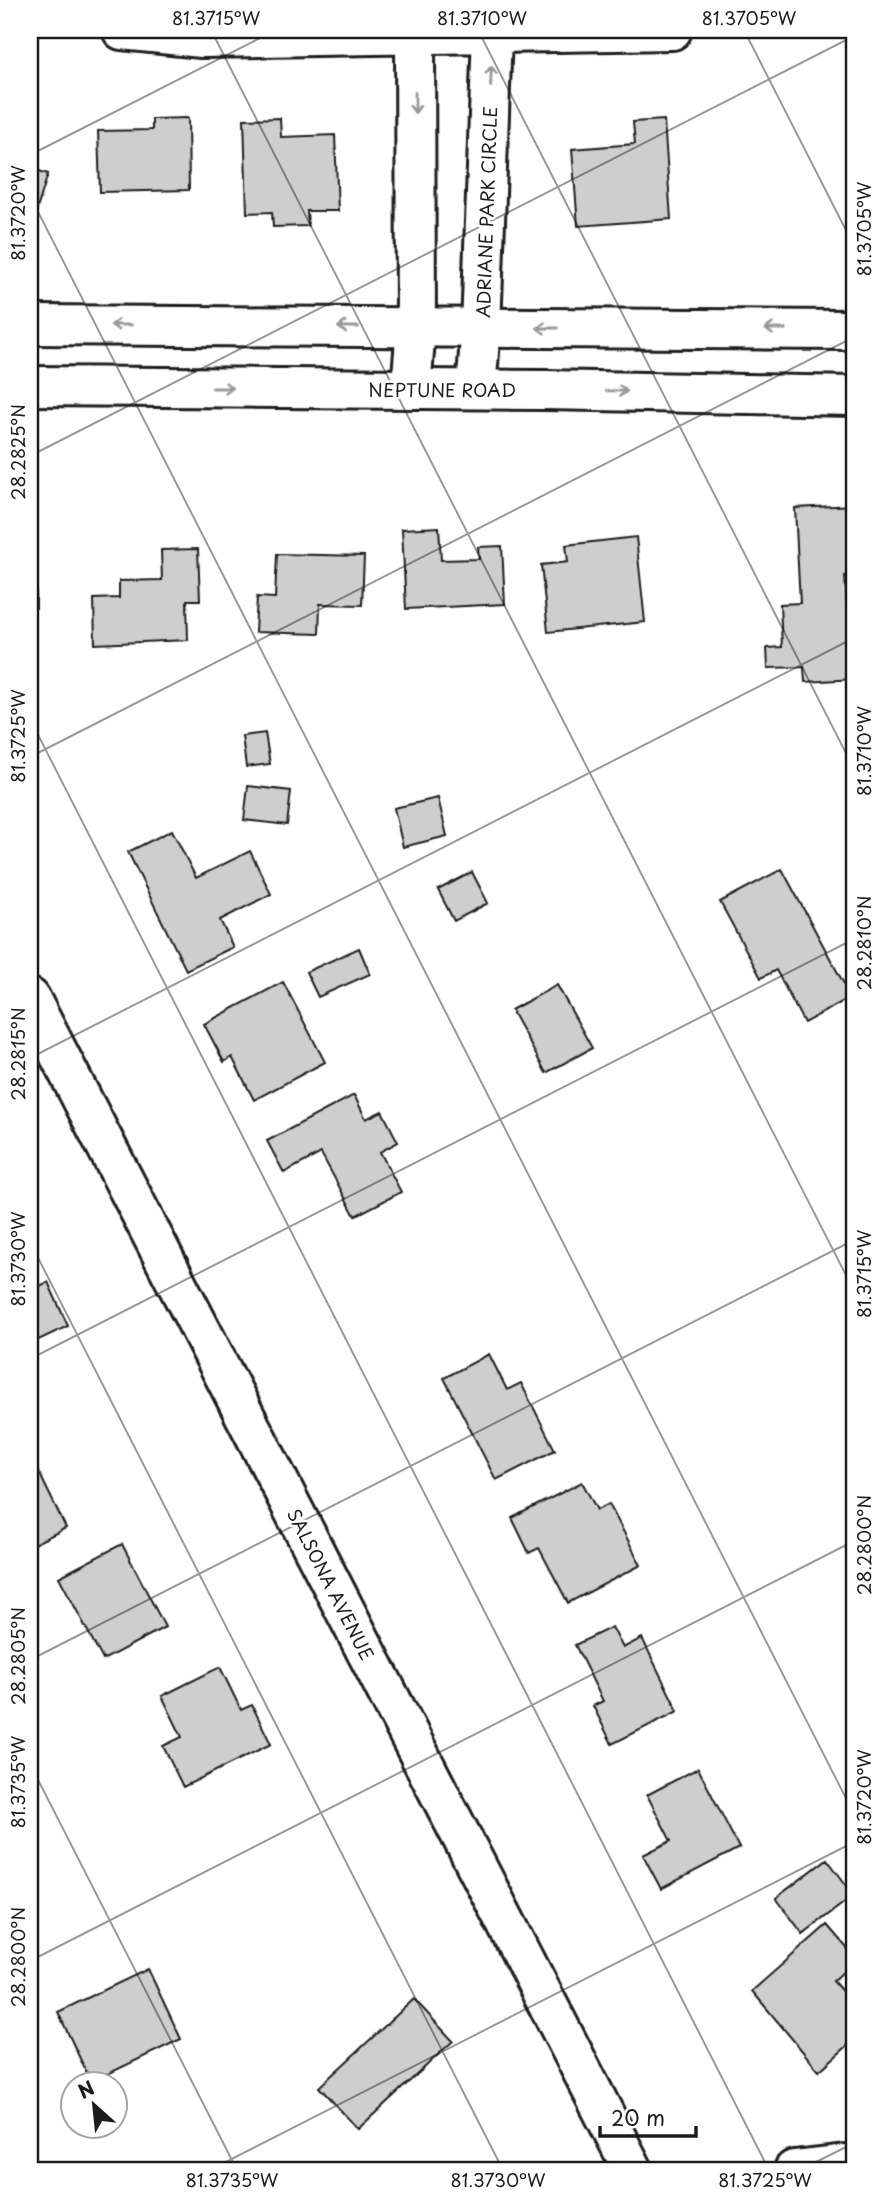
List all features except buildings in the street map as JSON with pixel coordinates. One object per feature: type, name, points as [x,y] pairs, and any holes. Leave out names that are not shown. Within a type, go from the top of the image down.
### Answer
[{"type":"street","points":[[122,30],[202,38],[672,30]]},
{"type":"street","name":"ADRIANE PARK CIRCLE","points":[[476,389],[481,328],[492,34]]},
{"type":"street","points":[[411,389],[416,327],[415,35]]},
{"type":"street","points":[[30,325],[854,330]]},
{"type":"street","name":"NEPTUNE ROAD","points":[[30,386],[476,389],[854,396]]},
{"type":"street","name":"SALSONA AVENUE","points":[[30,998],[633,2170]]},
{"type":"street","points":[[794,2170],[854,2163]]}]
